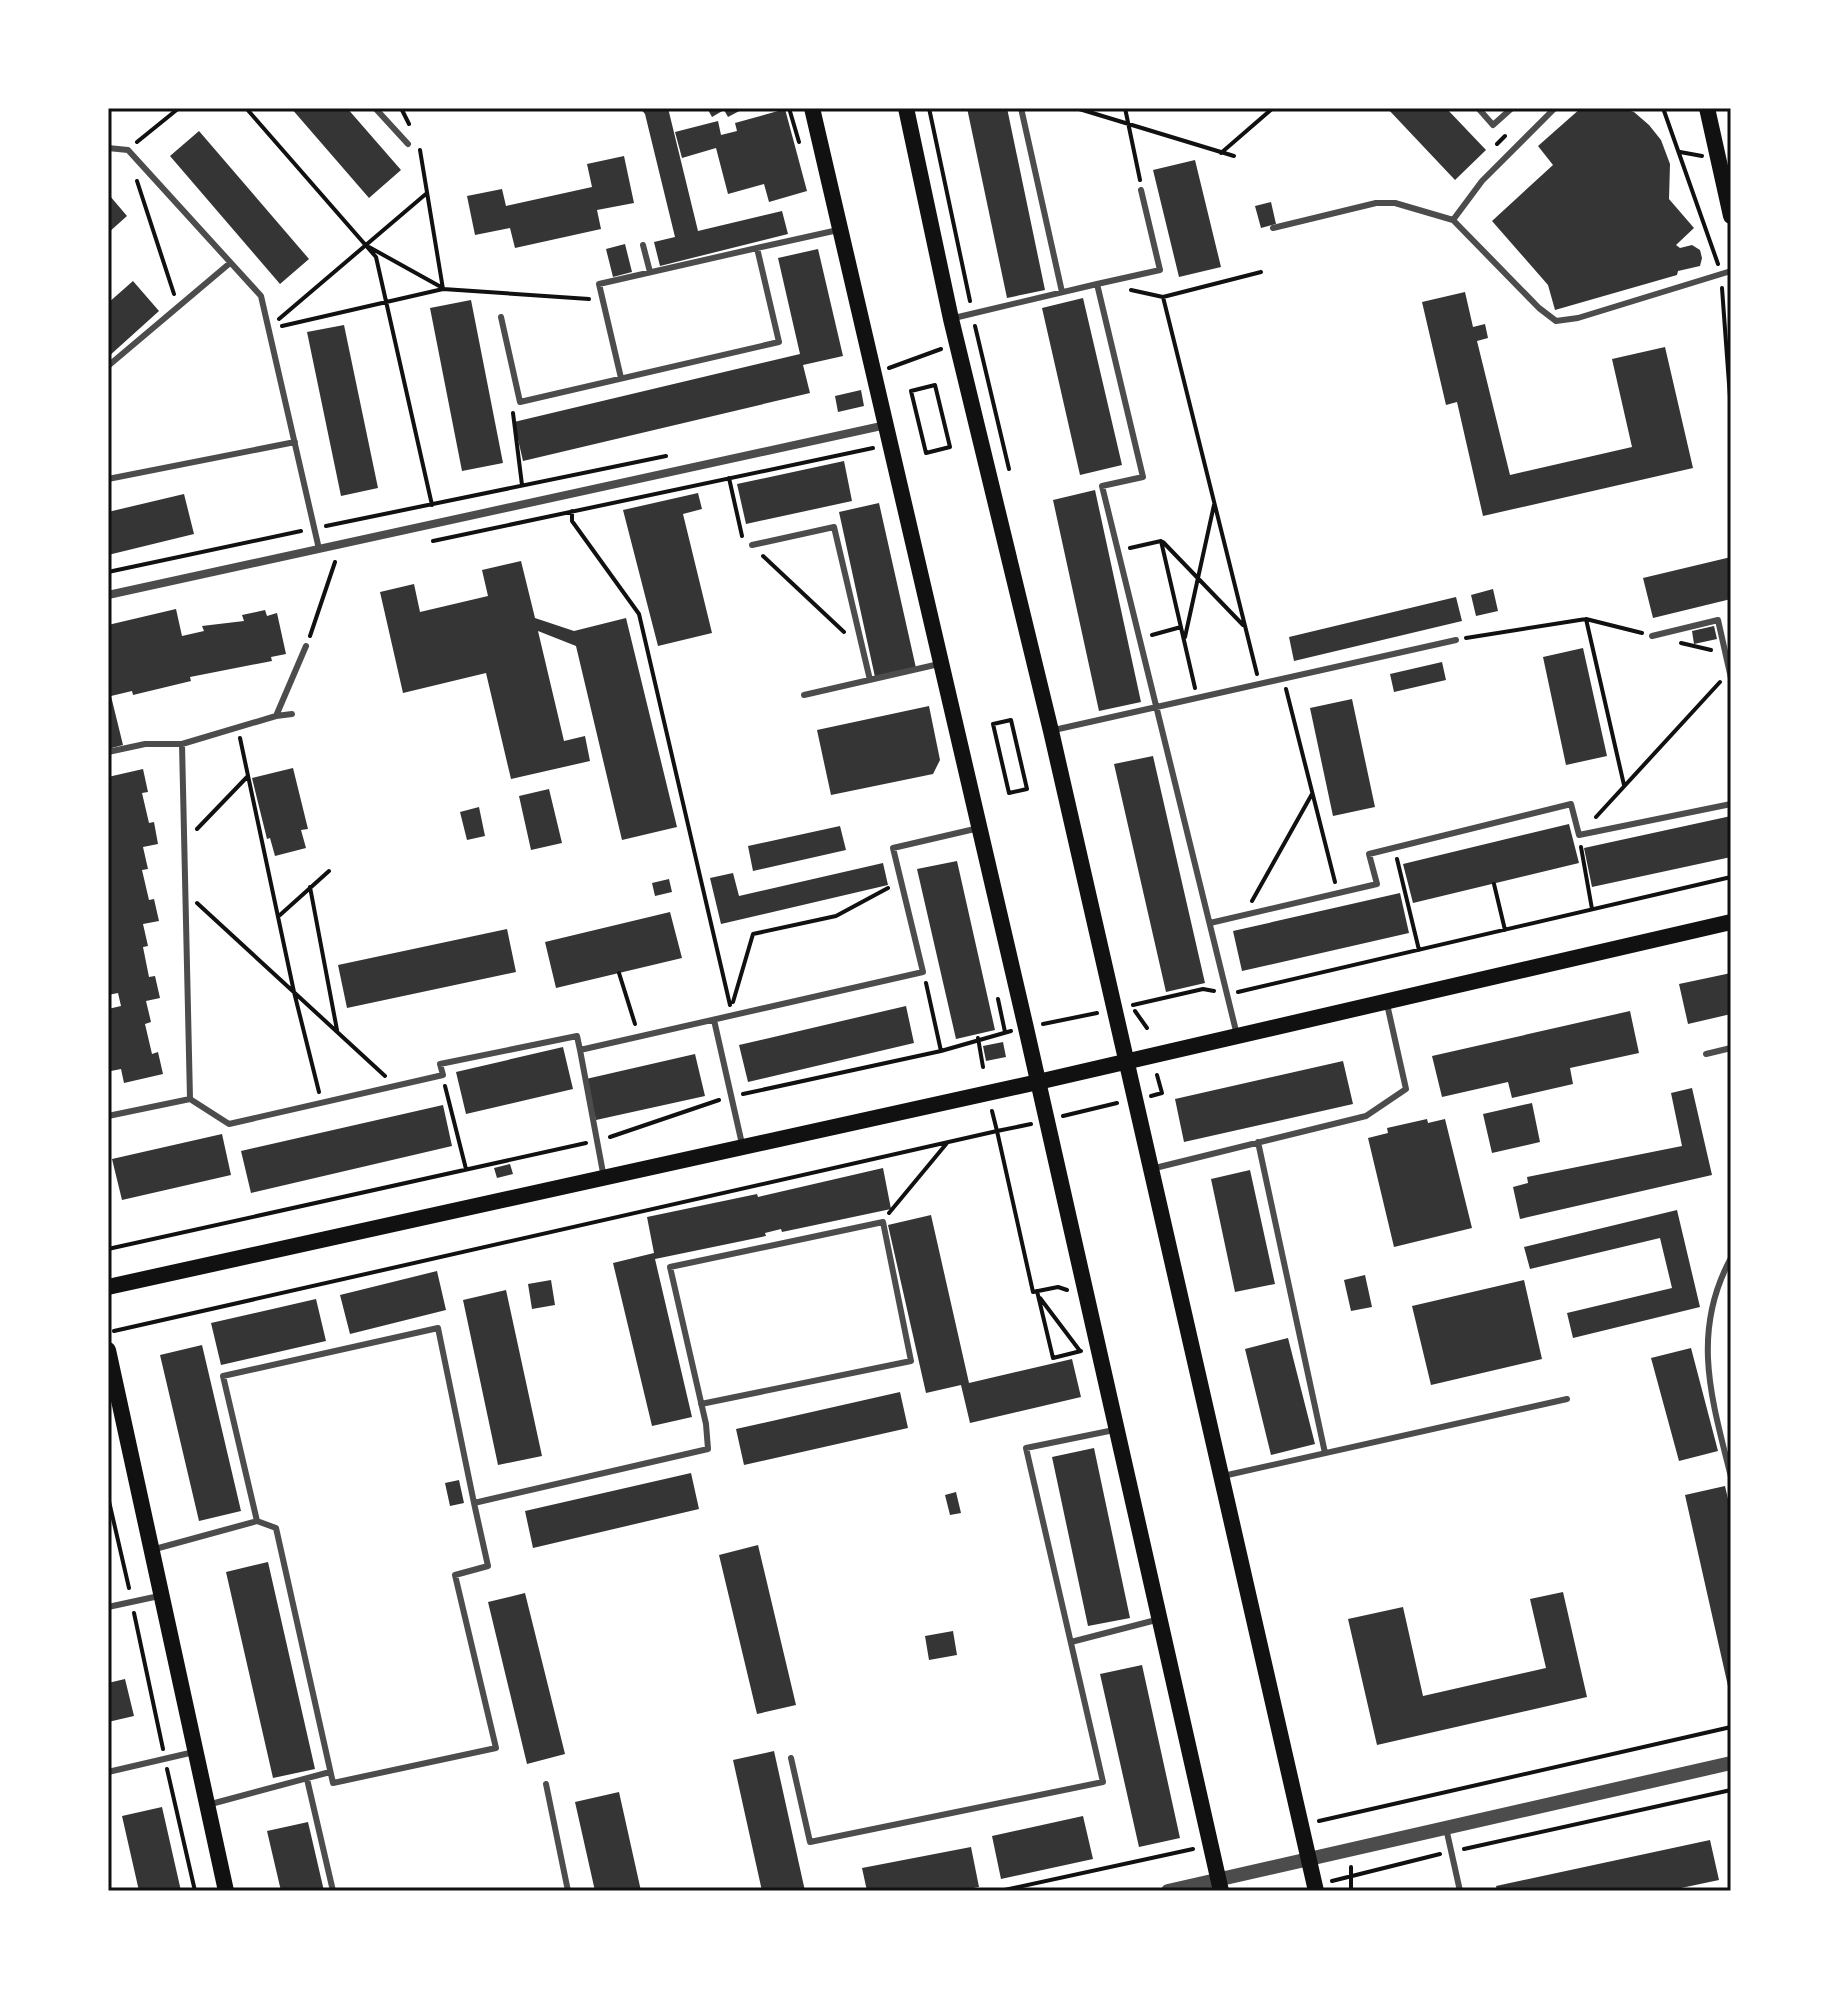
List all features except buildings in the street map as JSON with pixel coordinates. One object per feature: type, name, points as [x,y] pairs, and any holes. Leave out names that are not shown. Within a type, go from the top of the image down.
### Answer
[{"type":"main road","points":[[812,108],[1026,1028],[1220,1885]]},
{"type":"main road","points":[[906,108],[951,319],[1051,731],[1316,1888]]},
{"type":"main road","points":[[1707,108],[1731,216]]},
{"type":"main road","points":[[1712,134],[1715,108]]},
{"type":"main road","points":[[108,1287],[1038,1082],[1731,922]]},
{"type":"main road","points":[[108,1350],[226,1891]]},
{"type":"street","points":[[108,595],[886,425]]},
{"type":"street","points":[[1168,1891],[1220,1885],[1309,1859],[1731,1763]]},
{"type":"lane","points":[[375,108],[408,144]]},
{"type":"lane","points":[[1021,108],[1062,292]]},
{"type":"lane","points":[[1478,108],[1493,125],[1512,108]]},
{"type":"lane","points":[[1453,220],[1482,181],[1555,108]]},
{"type":"lane","points":[[108,148],[128,150],[261,296],[319,549]]},
{"type":"lane","points":[[951,319],[1160,270],[1141,190]]},
{"type":"lane","points":[[1273,228],[1376,203],[1395,203],[1453,220],[1539,308],[1556,321],[1578,318],[1731,271]]},
{"type":"lane","points":[[621,378],[599,284],[841,229]]},
{"type":"lane","points":[[643,245],[650,272]]},
{"type":"lane","points":[[501,317],[520,402],[779,342],[757,248]]},
{"type":"lane","points":[[108,366],[230,263]]},
{"type":"lane","points":[[1097,284],[1143,477],[1102,486],[1237,1035]]},
{"type":"lane","points":[[108,479],[295,442]]},
{"type":"lane","points":[[752,545],[834,527],[870,680]]},
{"type":"lane","points":[[1652,636],[1718,620],[1730,675]]},
{"type":"lane","points":[[1051,731],[1456,640]]},
{"type":"lane","points":[[276,716],[306,646]]},
{"type":"lane","points":[[804,695],[942,663]]},
{"type":"lane","points":[[108,752],[145,744],[182,744],[292,714]]},
{"type":"lane","points":[[182,744],[190,1099]]},
{"type":"lane","points":[[1210,923],[1377,884],[1369,854],[1571,804],[1579,835],[1731,804]]},
{"type":"lane","points":[[580,1050],[714,1020],[732,1012],[923,972],[893,848],[979,828]]},
{"type":"lane","points":[[1151,1169],[1366,1116],[1406,1089],[1386,1000]]},
{"type":"lane","points":[[714,1020],[742,1147]]},
{"type":"lane","points":[[108,1116],[190,1099],[229,1124],[443,1075],[440,1064],[577,1036],[604,1178]]},
{"type":"lane","points":[[1706,1054],[1731,1048]]},
{"type":"lane","points":[[1258,1142],[1325,1453]]},
{"type":"lane","points":[[474,1503],[708,1449],[670,1267],[883,1222],[911,1361],[701,1404]]},
{"type":"lane","points":[[1731,1258],[1716,1292],[1706,1349],[1707,1381],[1731,1477]]},
{"type":"lane","points":[[152,1550],[257,1521],[276,1528],[333,1783],[496,1748],[455,1575],[488,1566],[438,1328],[223,1376],[257,1521]]},
{"type":"lane","points":[[1223,1476],[1567,1399]]},
{"type":"lane","points":[[791,1758],[810,1842],[1103,1782],[1026,1448],[1117,1429]]},
{"type":"lane","points":[[108,1607],[161,1595]]},
{"type":"lane","points":[[1071,1642],[1160,1619]]},
{"type":"lane","points":[[108,1772],[196,1752]]},
{"type":"lane","points":[[207,1805],[330,1772]]},
{"type":"lane","points":[[307,1779],[333,1891]]},
{"type":"lane","points":[[546,1784],[568,1891]]},
{"type":"lane","points":[[1446,1828],[1460,1891]]},
{"type":"path","points":[[178,307],[128,150],[179,108]]},
{"type":"path","points":[[246,108],[376,257],[436,523]]},
{"type":"path","points":[[401,108],[412,131]]},
{"type":"path","points":[[1076,108],[1234,156]]},
{"type":"path","points":[[1125,108],[1131,125],[1141,190]]},
{"type":"path","points":[[1221,153],[1273,108]]},
{"type":"path","points":[[1663,108],[1721,274],[1731,411]]},
{"type":"path","points":[[418,143],[443,289]]},
{"type":"path","points":[[269,329],[427,193]]},
{"type":"path","points":[[366,245],[443,289]]},
{"type":"path","points":[[1097,284],[1163,297],[1261,272]]},
{"type":"path","points":[[269,329],[443,289],[603,300]]},
{"type":"path","points":[[1163,297],[1260,684]]},
{"type":"path","points":[[874,374],[978,336]]},
{"type":"path","points":[[935,385],[950,447],[926,453],[911,391],[935,385]]},
{"type":"path","points":[[520,402],[511,416],[522,485]]},
{"type":"path","points":[[423,543],[872,446],[876,461]]},
{"type":"path","points":[[108,572],[672,455]]},
{"type":"path","points":[[729,478],[741,536],[863,650]]},
{"type":"path","points":[[1184,640],[1214,504]]},
{"type":"path","points":[[572,511],[572,521],[639,614],[732,1012]]},
{"type":"path","points":[[1118,551],[1161,541]]},
{"type":"path","points":[[1161,541],[1245,626]]},
{"type":"path","points":[[1161,541],[1198,698]]},
{"type":"path","points":[[306,646],[333,562],[348,559]]},
{"type":"path","points":[[1456,640],[1586,619],[1625,786]]},
{"type":"path","points":[[1140,638],[1181,627]]},
{"type":"path","points":[[1592,910],[1579,835],[1730,675]]},
{"type":"path","points":[[1283,679],[1337,893]]},
{"type":"path","points":[[1011,720],[1027,789],[1009,793],[993,724],[1011,720]]},
{"type":"path","points":[[238,727],[294,992],[322,1103]]},
{"type":"path","points":[[184,842],[248,776]]},
{"type":"path","points":[[1244,915],[1313,792]]},
{"type":"path","points":[[1394,847],[1419,950]]},
{"type":"path","points":[[280,915],[329,871]]},
{"type":"path","points":[[108,1249],[597,1141],[731,1096],[941,1051],[978,1038],[1203,989],[1227,994],[1731,877]]},
{"type":"path","points":[[732,1012],[753,934],[836,916],[901,881]]},
{"type":"path","points":[[1494,884],[1505,930]]},
{"type":"path","points":[[310,887],[337,1031]]},
{"type":"path","points":[[186,892],[395,1086]]},
{"type":"path","points":[[923,972],[941,1051]]},
{"type":"path","points":[[619,973],[638,1037]]},
{"type":"path","points":[[995,986],[1005,1032]]},
{"type":"path","points":[[1131,1005],[1147,1028]]},
{"type":"path","points":[[978,1038],[983,1067]]},
{"type":"path","points":[[443,1075],[466,1169]]},
{"type":"path","points":[[1144,1097],[1162,1093],[1157,1075]]},
{"type":"path","points":[[1057,1117],[1123,1102]]},
{"type":"path","points":[[991,1103],[1033,1292],[1038,1294],[1082,1351]]},
{"type":"path","points":[[114,1331],[1033,1123]]},
{"type":"path","points":[[883,1222],[948,1142]]},
{"type":"path","points":[[1038,1294],[1058,1287],[1070,1294]]},
{"type":"path","points":[[1038,1294],[1053,1358],[1082,1351]]},
{"type":"path","points":[[1080,1336],[1086,1364]]},
{"type":"path","points":[[108,1497],[195,1891]]},
{"type":"path","points":[[1301,1825],[1731,1727]]},
{"type":"path","points":[[1316,1888],[1348,1876],[1451,1851],[1731,1790]]},
{"type":"path","points":[[1190,1834],[1193,1849]]},
{"type":"path","points":[[1000,1891],[1211,1846]]},
{"type":"path","points":[[1351,1891],[1348,1876],[1355,1849]]}]
